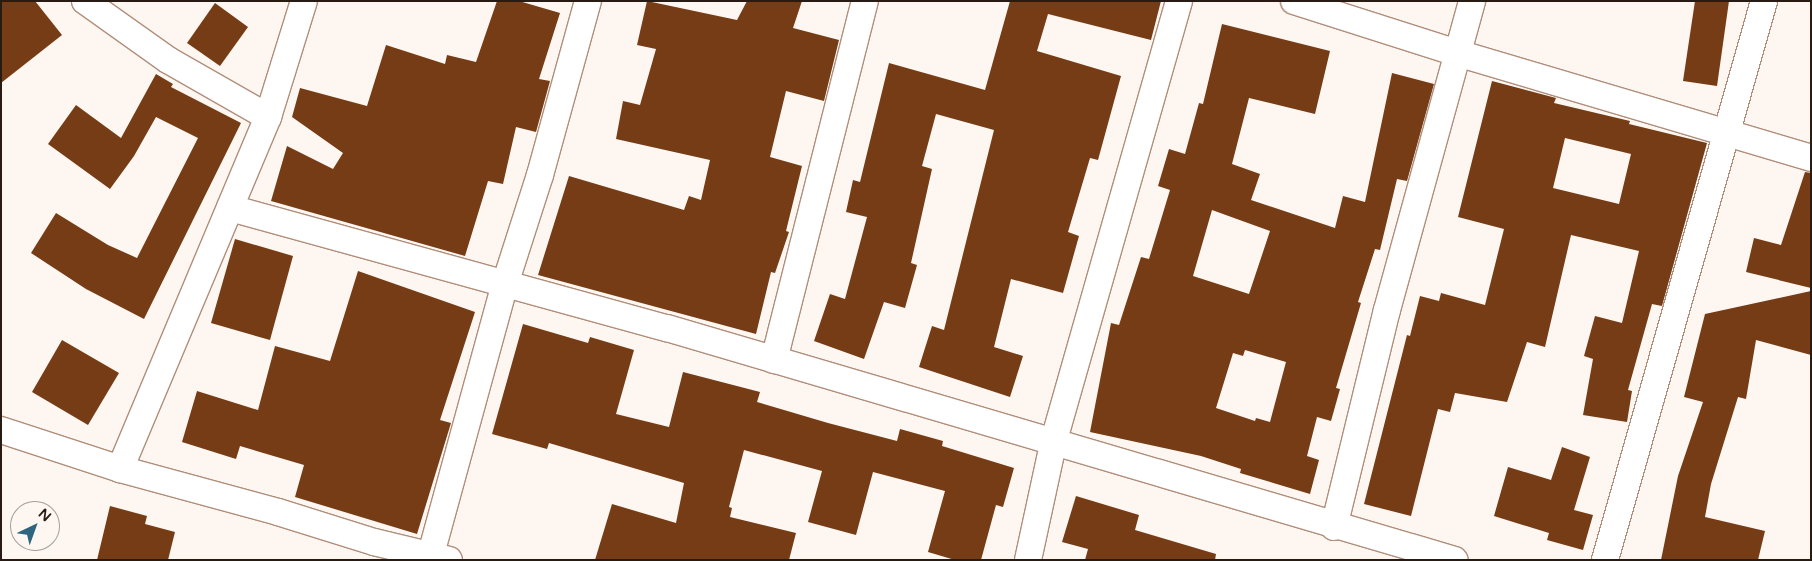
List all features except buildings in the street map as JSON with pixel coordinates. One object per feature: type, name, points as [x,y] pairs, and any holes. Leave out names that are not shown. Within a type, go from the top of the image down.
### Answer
[{"type":"street","points":[[85,1],[168,60],[268,117]]},
{"type":"street","points":[[120,470],[268,117],[304,1]]},
{"type":"street","points":[[1,430],[120,470],[278,512],[374,542],[440,557],[505,284],[540,175],[588,1]]},
{"type":"street","points":[[774,360],[864,1]]},
{"type":"street","points":[[1028,560],[1054,440],[1179,1]]},
{"type":"street","points":[[1294,1],[1457,53],[1811,158]]},
{"type":"street","points":[[1334,527],[1387,310],[1472,1]]},
{"type":"street","points":[[1606,560],[1764,1]]},
{"type":"street","points":[[230,208],[1054,440],[1334,527],[1454,560]]}]
